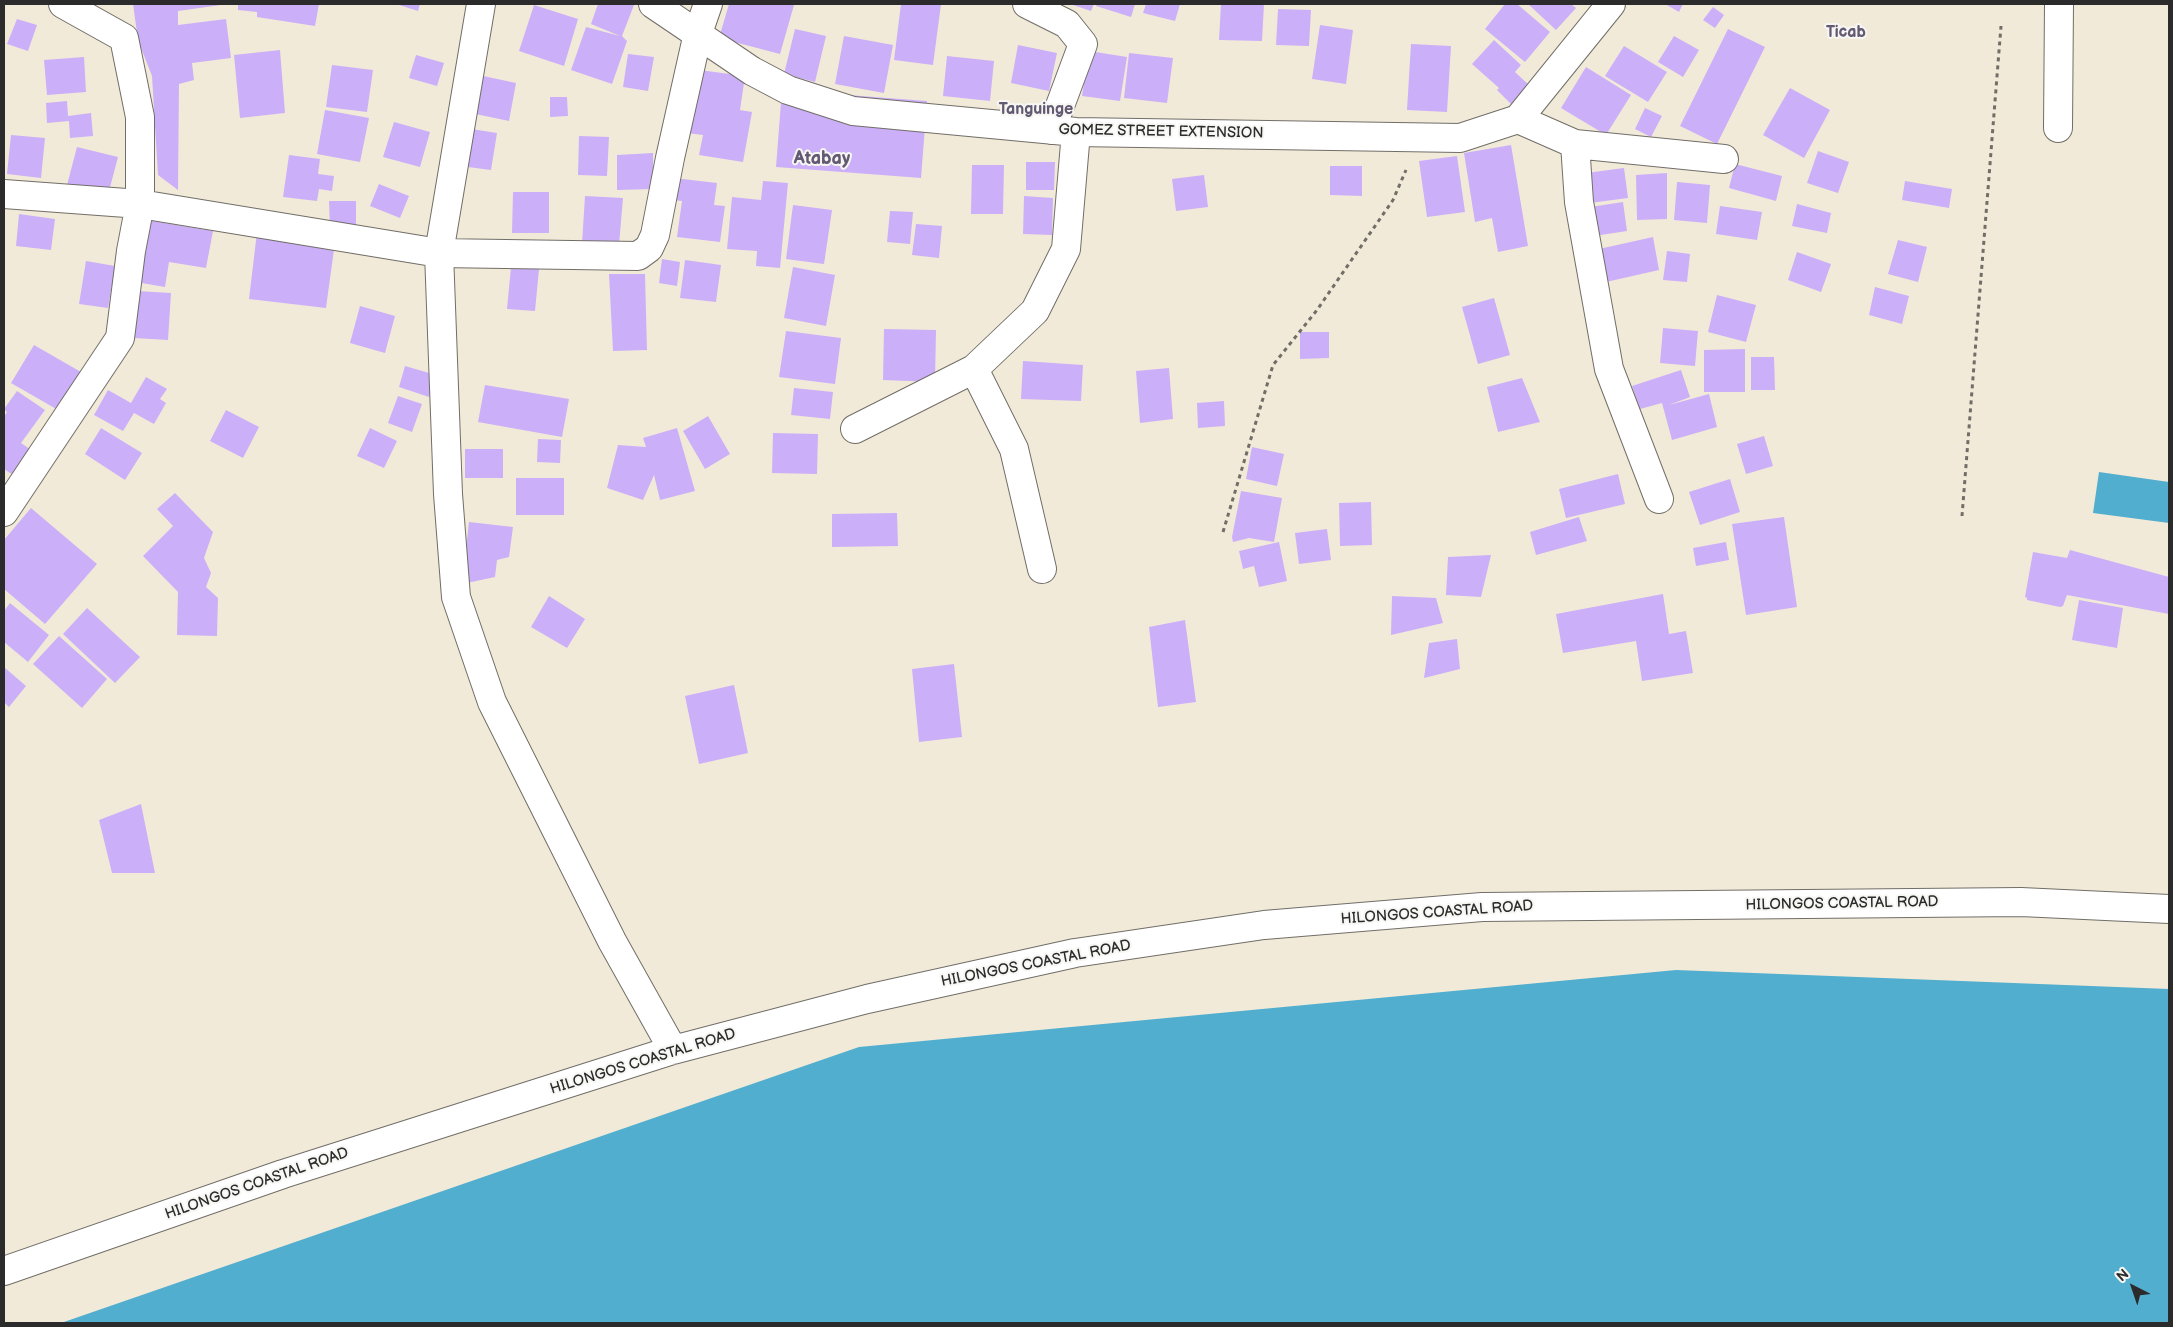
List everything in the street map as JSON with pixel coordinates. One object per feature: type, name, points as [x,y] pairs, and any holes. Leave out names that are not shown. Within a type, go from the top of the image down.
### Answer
[{"type":"street","points":[[4,512],[120,338],[131,251],[140,204],[140,118],[124,38],[63,4]]},
{"type":"street","points":[[481,4],[439,253],[448,494],[456,597],[492,702],[612,941],[673,1050]]},
{"type":"street","name":"GOMEZ STREET EXTENSION","points":[[653,4],[752,71],[788,90],[852,111],[1063,131],[1460,138],[1518,119]]},
{"type":"street","points":[[4,194],[140,204],[439,253],[638,256],[649,248],[655,235],[698,33],[708,4]]},
{"type":"street","points":[[855,430],[974,369],[1035,311],[1066,249],[1063,131],[1083,44],[1067,24],[1027,4]]},
{"type":"street","points":[[1611,4],[1518,119],[1575,144],[1724,159]]},
{"type":"street","points":[[2058,128],[2060,4]]},
{"type":"street","points":[[1575,144],[1579,202],[1609,369],[1660,499]]},
{"type":"street","points":[[974,369],[1014,449],[1042,569]]},
{"type":"street","name":"HILONGOS COASTAL ROAD","points":[[4,1271],[283,1174],[673,1050],[867,1000],[1075,953],[1264,925],[1482,907],[2020,902],[2169,909]]},
{"type":"path","points":[[1962,516],[2001,26]]},
{"type":"path","points":[[1223,532],[1273,364],[1316,310],[1392,200],[1421,137]]},
{"type":"water","points":[[2099,472],[2169,482],[2169,523],[2093,513]]},
{"type":"water","points":[[1676,970],[2169,989],[2169,1323],[61,1323],[859,1047]]},
{"type":"building","points":[[133,4],[228,4],[178,11],[178,25],[226,19],[231,58],[192,63],[194,80],[179,84],[178,190],[158,175],[152,76],[138,40]]},
{"type":"building","points":[[238,4],[319,4],[315,26],[257,17],[257,12],[238,10]]},
{"type":"building","points":[[396,4],[420,4],[418,11]]},
{"type":"building","points":[[598,4],[634,5],[622,36],[627,41],[612,84],[571,70],[586,27],[620,36],[591,24]]},
{"type":"building","points":[[729,4],[794,5],[780,54],[719,38]]},
{"type":"building","points":[[901,4],[941,4],[933,65],[894,60]]},
{"type":"building","points":[[1070,4],[1094,4],[1091,11]]},
{"type":"building","points":[[1097,4],[1135,4],[1131,17],[1096,6]]},
{"type":"building","points":[[1146,4],[1180,4],[1175,21],[1143,13]]},
{"type":"building","points":[[1221,4],[1264,4],[1262,41],[1219,40]]},
{"type":"building","points":[[1505,4],[1517,4],[1550,32],[1525,62],[1485,29]]},
{"type":"building","points":[[1528,4],[1571,4],[1576,8],[1556,30]]},
{"type":"building","points":[[1665,4],[1683,4],[1679,12]]},
{"type":"building","points":[[534,5],[578,19],[564,66],[519,51]]},
{"type":"building","points":[[1713,7],[1724,15],[1715,28],[1703,20]]},
{"type":"building","points":[[1278,9],[1311,10],[1309,46],[1276,45]]},
{"type":"building","points":[[17,19],[37,25],[28,51],[7,44]]},
{"type":"building","points":[[1320,25],[1353,30],[1346,84],[1312,79]]},
{"type":"building","points":[[795,29],[826,36],[815,82],[784,74]]},
{"type":"building","points":[[1728,29],[1765,47],[1717,144],[1680,126]]},
{"type":"building","points":[[844,36],[893,45],[884,93],[835,84]]},
{"type":"building","points":[[1674,36],[1699,50],[1683,77],[1658,62]]},
{"type":"building","points":[[1494,40],[1521,65],[1515,72],[1530,86],[1512,105],[1497,90],[1499,88],[1472,64]]},
{"type":"building","points":[[1411,44],[1451,46],[1447,112],[1407,110]]},
{"type":"building","points":[[1018,45],[1057,53],[1049,91],[1011,83]]},
{"type":"building","points":[[1624,46],[1667,72],[1648,102],[1605,76]]},
{"type":"building","points":[[280,50],[285,113],[240,118],[234,55]]},
{"type":"building","points":[[1089,51],[1127,57],[1120,101],[1082,96]]},
{"type":"building","points":[[1129,53],[1173,58],[1167,103],[1124,98]]},
{"type":"building","points":[[628,54],[654,57],[648,91],[623,87]]},
{"type":"building","points":[[416,55],[444,63],[437,86],[409,78]]},
{"type":"building","points":[[947,56],[994,61],[990,101],[943,96]]},
{"type":"building","points":[[84,57],[86,92],[47,95],[44,60]]},
{"type":"building","points":[[332,65],[373,70],[367,112],[326,107]]},
{"type":"building","points":[[1586,67],[1631,95],[1606,135],[1561,108]]},
{"type":"building","points":[[699,70],[745,76],[740,110],[752,112],[743,162],[699,155],[703,135],[687,133]]},
{"type":"building","points":[[474,74],[516,83],[509,121],[466,112]]},
{"type":"building","points":[[1790,88],[1830,110],[1804,158],[1763,135]]},
{"type":"building","points":[[782,90],[927,101],[921,178],[776,167]]},
{"type":"building","points":[[550,97],[567,97],[568,116],[550,117]]},
{"type":"building","points":[[67,101],[68,116],[91,113],[93,136],[70,138],[69,121],[47,123],[46,103]]},
{"type":"building","points":[[1645,108],[1662,116],[1651,137],[1635,129]]},
{"type":"building","points":[[325,110],[369,118],[360,162],[317,154]]},
{"type":"building","points":[[394,122],[430,132],[420,167],[383,157]]},
{"type":"building","points":[[465,128],[497,133],[491,170],[460,166]]},
{"type":"building","points":[[11,135],[45,138],[41,178],[7,174]]},
{"type":"building","points":[[579,136],[609,137],[607,176],[578,175]]},
{"type":"building","points":[[1511,145],[1528,246],[1498,252],[1492,218],[1475,222],[1464,153]]},
{"type":"building","points":[[77,147],[118,157],[108,195],[67,185]]},
{"type":"building","points":[[1818,151],[1849,162],[1838,193],[1807,183]]},
{"type":"building","points":[[653,153],[653,189],[617,190],[617,155]]},
{"type":"building","points":[[289,155],[320,159],[318,174],[334,176],[332,191],[319,189],[317,201],[283,197]]},
{"type":"building","points":[[1457,156],[1465,212],[1427,217],[1419,161]]},
{"type":"building","points":[[1026,162],[1055,162],[1054,190],[1026,190]]},
{"type":"building","points":[[1735,164],[1782,176],[1776,201],[1729,188]]},
{"type":"building","points":[[972,165],[1004,165],[1003,214],[971,214]]},
{"type":"building","points":[[1330,166],[1362,166],[1362,196],[1330,195]]},
{"type":"building","points":[[1624,168],[1628,198],[1590,203],[1586,173]]},
{"type":"building","points":[[1667,173],[1667,219],[1637,220],[1636,175]]},
{"type":"building","points":[[1204,175],[1208,207],[1176,211],[1172,179]]},
{"type":"building","points":[[674,178],[717,183],[714,205],[725,206],[720,242],[677,237],[682,201],[672,200]]},
{"type":"building","points":[[763,181],[788,183],[780,268],[756,266],[757,251],[727,249],[732,197],[761,200]]},
{"type":"building","points":[[1905,181],[1952,189],[1949,208],[1902,200]]},
{"type":"building","points":[[1677,182],[1710,185],[1707,223],[1674,220]]},
{"type":"building","points":[[379,184],[409,196],[400,218],[370,206]]},
{"type":"building","points":[[513,192],[549,192],[549,233],[512,233]]},
{"type":"building","points":[[585,196],[623,198],[619,245],[582,243]]},
{"type":"building","points":[[1024,196],[1053,198],[1052,235],[1023,234]]},
{"type":"building","points":[[329,201],[356,201],[356,228],[330,228]]},
{"type":"building","points":[[1623,202],[1627,231],[1594,236],[1590,207]]},
{"type":"building","points":[[1797,204],[1831,213],[1827,233],[1792,226]]},
{"type":"building","points":[[793,205],[832,210],[824,264],[786,259]]},
{"type":"building","points":[[1720,206],[1762,212],[1757,240],[1716,234]]},
{"type":"building","points":[[890,211],[913,212],[910,244],[887,242]]},
{"type":"building","points":[[19,214],[55,219],[51,250],[16,246]]},
{"type":"building","points":[[140,219],[213,231],[206,268],[169,262],[165,287],[130,281]]},
{"type":"building","points":[[916,224],[942,226],[939,258],[912,255]]},
{"type":"building","points":[[257,232],[335,242],[326,308],[249,299]]},
{"type":"building","points":[[1653,237],[1659,270],[1606,282],[1599,249]]},
{"type":"building","points":[[1898,240],[1927,247],[1918,282],[1888,274]]},
{"type":"building","points":[[1667,251],[1690,254],[1687,282],[1663,280]]},
{"type":"building","points":[[1797,252],[1831,264],[1821,292],[1788,280]]},
{"type":"building","points":[[662,259],[680,262],[677,286],[659,283]]},
{"type":"building","points":[[685,260],[721,265],[716,302],[680,298]]},
{"type":"building","points":[[86,261],[115,266],[108,308],[79,304]]},
{"type":"building","points":[[511,267],[539,269],[535,311],[507,309]]},
{"type":"building","points":[[793,267],[835,275],[826,326],[784,318]]},
{"type":"building","points":[[609,274],[645,274],[647,350],[613,351]]},
{"type":"building","points":[[1875,287],[1909,296],[1902,324],[1869,315]]},
{"type":"building","points":[[137,291],[171,293],[168,340],[134,338]]},
{"type":"building","points":[[1717,295],[1756,305],[1746,342],[1708,332]]},
{"type":"building","points":[[1494,298],[1510,355],[1478,364],[1462,307]]},
{"type":"building","points":[[360,306],[395,316],[385,353],[350,343]]},
{"type":"building","points":[[1663,328],[1698,331],[1695,366],[1660,363]]},
{"type":"building","points":[[884,329],[936,330],[935,382],[883,380]]},
{"type":"building","points":[[786,331],[841,338],[835,384],[779,377]]},
{"type":"building","points":[[1300,332],[1329,332],[1329,358],[1300,359]]},
{"type":"building","points":[[34,345],[81,372],[58,410],[11,383]]},
{"type":"building","points":[[1745,349],[1745,392],[1704,392],[1704,350]]},
{"type":"building","points":[[1751,357],[1774,357],[1775,390],[1751,390]]},
{"type":"building","points":[[1023,361],[1083,365],[1081,401],[1021,399]]},
{"type":"building","points":[[405,366],[436,375],[429,397],[399,387]]},
{"type":"building","points":[[1169,368],[1173,419],[1140,423],[1136,371]]},
{"type":"building","points":[[1681,370],[1690,397],[1669,405],[1709,394],[1717,427],[1672,440],[1662,403],[1640,409],[1632,386]]},
{"type":"building","points":[[146,377],[167,389],[160,399],[166,403],[154,424],[134,413],[123,431],[94,415],[108,390],[131,403]]},
{"type":"building","points":[[1522,378],[1540,422],[1498,432],[1487,387]]},
{"type":"building","points":[[485,385],[569,399],[562,437],[478,422]]},
{"type":"building","points":[[794,388],[833,392],[830,419],[791,415]]},
{"type":"building","points":[[17,391],[45,410],[21,443],[31,450],[13,475],[4,469],[4,417],[7,412],[4,409]]},
{"type":"building","points":[[398,396],[422,404],[412,432],[388,423]]},
{"type":"building","points":[[1224,401],[1225,426],[1198,428],[1197,403]]},
{"type":"building","points":[[226,410],[259,427],[243,458],[210,441]]},
{"type":"building","points":[[708,416],[730,454],[705,469],[683,431]]},
{"type":"building","points":[[101,428],[142,453],[125,480],[85,454]]},
{"type":"building","points":[[370,428],[397,441],[384,468],[357,456]]},
{"type":"building","points":[[677,428],[695,491],[660,500],[654,475],[643,500],[607,488],[618,445],[646,447],[643,438]]},
{"type":"building","points":[[773,433],[818,434],[817,474],[772,473]]},
{"type":"building","points":[[1764,436],[1773,466],[1746,474],[1737,444]]},
{"type":"building","points":[[538,439],[561,440],[560,463],[537,462]]},
{"type":"building","points":[[1252,447],[1284,454],[1277,486],[1246,479]]},
{"type":"building","points":[[465,449],[503,449],[503,478],[465,478]]},
{"type":"building","points":[[1618,474],[1625,504],[1566,518],[1559,489]]},
{"type":"building","points":[[516,478],[564,478],[564,515],[516,515]]},
{"type":"building","points":[[1730,479],[1740,512],[1700,525],[1689,492]]},
{"type":"building","points":[[1241,491],[1282,498],[1274,542],[1249,538],[1233,542],[1232,537]]},
{"type":"building","points":[[175,493],[213,532],[204,558],[211,573],[206,587],[218,598],[217,636],[177,635],[178,592],[143,556],[173,526],[157,509]]},
{"type":"building","points":[[1371,502],[1372,545],[1340,546],[1339,503]]},
{"type":"building","points":[[31,508],[97,564],[45,624],[4,589],[4,540]]},
{"type":"building","points":[[897,513],[898,546],[832,547],[832,514]]},
{"type":"building","points":[[1579,517],[1587,541],[1536,555],[1530,532]]},
{"type":"building","points":[[1784,517],[1797,607],[1746,615],[1732,524]]},
{"type":"building","points":[[469,522],[513,527],[509,557],[497,560],[495,577],[462,584]]},
{"type":"building","points":[[1327,529],[1331,560],[1299,564],[1295,533]]},
{"type":"building","points":[[1279,542],[1287,581],[1259,587],[1254,566],[1243,569],[1239,551]]},
{"type":"building","points":[[1726,542],[1729,560],[1696,566],[1693,548]]},
{"type":"building","points":[[2070,550],[2169,577],[2169,614],[2067,595],[2063,606],[2060,607],[2027,600],[2025,597],[2033,552],[2067,558]]},
{"type":"building","points":[[1491,555],[1481,597],[1446,595],[1448,557]]},
{"type":"building","points":[[1663,594],[1669,634],[1686,631],[1693,673],[1642,681],[1636,641],[1563,653],[1556,614]]},
{"type":"building","points":[[549,596],[585,619],[567,648],[531,627]]},
{"type":"building","points":[[1392,596],[1436,598],[1443,623],[1391,635]]},
{"type":"building","points":[[2079,600],[2123,608],[2117,648],[2072,640]]},
{"type":"building","points":[[10,603],[49,635],[28,662],[4,642],[4,611]]},
{"type":"building","points":[[87,608],[140,657],[115,683],[63,634]]},
{"type":"building","points":[[1185,620],[1196,702],[1158,707],[1149,627]]},
{"type":"building","points":[[59,636],[107,679],[82,708],[33,664]]},
{"type":"building","points":[[1457,639],[1460,669],[1424,678],[1429,643]]},
{"type":"building","points":[[954,664],[962,737],[919,742],[912,669]]},
{"type":"building","points":[[4,667],[26,686],[9,707],[4,702]]},
{"type":"building","points":[[734,685],[748,753],[699,764],[685,696]]},
{"type":"building","points":[[141,804],[155,873],[112,873],[99,820]]},
{"type":"district","name":"Ticab","points":[[1846,33]]},
{"type":"district","name":"Tanguinge","points":[[1036,110]]},
{"type":"district","name":"Atabay","points":[[822,159]]}]
